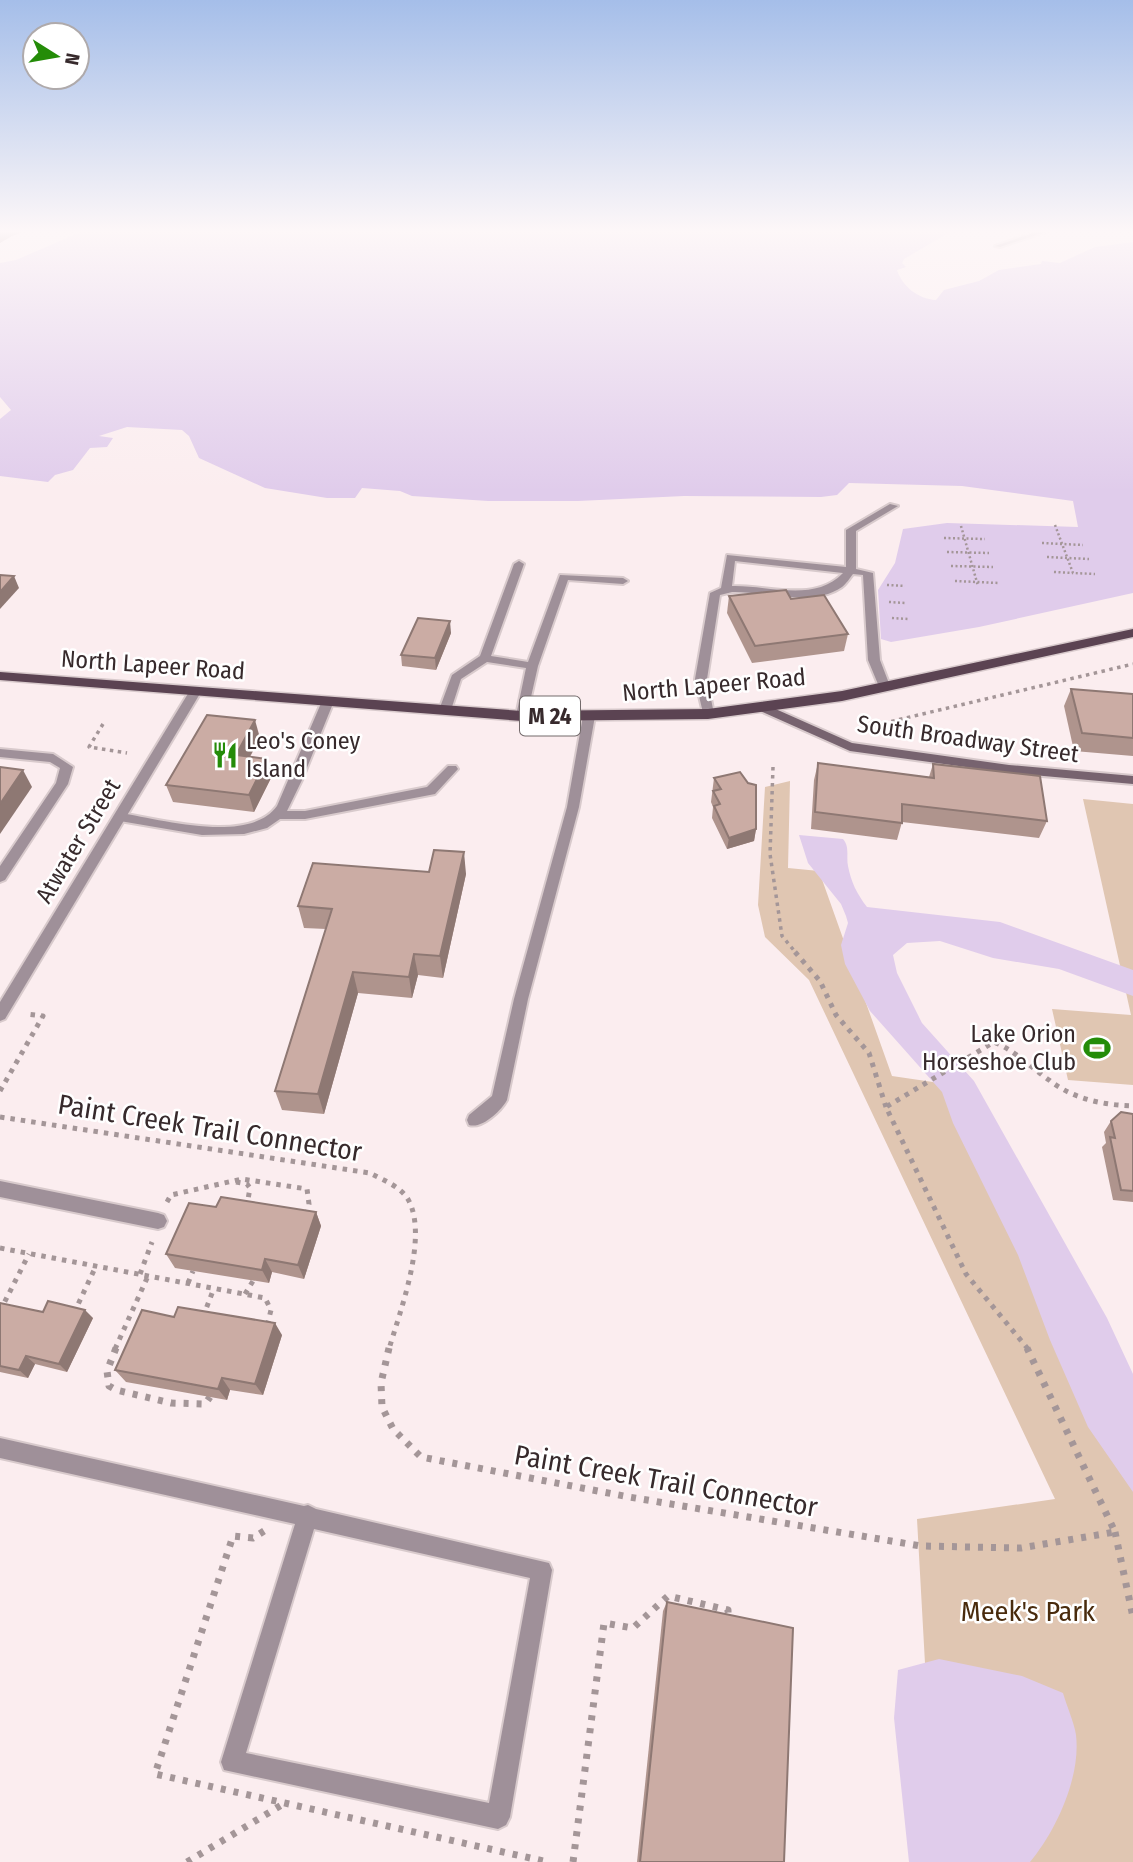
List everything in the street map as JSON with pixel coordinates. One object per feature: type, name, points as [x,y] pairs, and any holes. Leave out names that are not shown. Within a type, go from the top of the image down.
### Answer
[{"type":"main road","name":"North Lapeer Road","points":[[0,676],[522,716],[708,714],[842,696],[1133,633]]},
{"type":"street","points":[[708,714],[701,679],[715,593],[726,589],[819,593],[839,585],[851,570],[851,530],[893,506]]},
{"type":"street","points":[[726,589],[731,557],[868,573],[874,660],[884,686]]},
{"type":"street","points":[[445,710],[456,677],[485,658],[519,564]]},
{"type":"street","points":[[522,716],[532,666],[564,577],[623,581]]},
{"type":"street","points":[[485,658],[532,666]]},
{"type":"street","name":"Atwater Street","points":[[0,1015],[195,692]]},
{"type":"street","points":[[278,815],[328,701]]},
{"type":"street","name":"South Broadway Street","points":[[762,707],[850,747],[1009,768],[1133,780]]},
{"type":"street","points":[[475,1120],[499,1100],[521,999],[573,807],[589,716]]},
{"type":"street","points":[[0,753],[53,758],[67,767],[62,784],[0,877]]},
{"type":"street","points":[[120,817],[221,831],[246,831],[278,815],[305,815],[431,791],[452,769]]},
{"type":"street","points":[[0,1189],[158,1221]]},
{"type":"street","points":[[0,1448],[307,1515],[542,1570],[498,1816],[232,1762],[307,1515]]},
{"type":"path","points":[[1055,525],[1073,573]]},
{"type":"path","points":[[961,526],[978,584]]},
{"type":"path","points":[[944,538],[985,539]]},
{"type":"path","points":[[1042,543],[1083,544]]},
{"type":"path","points":[[947,552],[989,553]]},
{"type":"path","points":[[1047,557],[1089,559]]},
{"type":"path","points":[[951,566],[993,567]]},
{"type":"path","points":[[1054,572],[1095,573]]},
{"type":"path","points":[[955,581],[999,583]]},
{"type":"path","points":[[884,601],[906,603]]},
{"type":"path","points":[[878,750],[872,726],[1133,664]]},
{"type":"path","points":[[103,723],[89,747],[127,753]]},
{"type":"path","points":[[773,768],[770,854],[782,936],[820,981],[836,1015],[869,1053],[886,1107],[966,1274],[1025,1343],[1115,1532],[1133,1617]]},
{"type":"path","points":[[0,1091],[43,1016],[29,1014]]},
{"type":"path","points":[[886,1107],[994,1042],[1014,1050],[1056,1086],[1101,1103],[1133,1106]]},
{"type":"path","name":"Paint Creek Trail Connector","points":[[0,1117],[370,1173],[391,1183],[408,1200],[415,1222],[414,1246],[384,1369],[381,1405],[396,1436],[421,1457],[603,1492],[921,1546],[1021,1548],[1115,1532]]},
{"type":"path","points":[[140,1274],[152,1248],[152,1237],[158,1221],[171,1195],[242,1180],[307,1189],[309,1204],[303,1223]]},
{"type":"path","points":[[232,1181],[247,1184],[250,1188],[244,1214]]},
{"type":"path","points":[[0,1248],[265,1297],[271,1305],[265,1332]]},
{"type":"path","points":[[0,1311],[29,1254]]},
{"type":"path","points":[[73,1314],[96,1266]]},
{"type":"path","points":[[188,1283],[193,1271]]},
{"type":"path","points":[[148,1276],[107,1371],[109,1385],[114,1390],[193,1407],[205,1404],[210,1397]]},
{"type":"path","points":[[245,1294],[253,1281]]},
{"type":"path","points":[[201,1322],[214,1289]]},
{"type":"path","points":[[140,1396],[145,1385]]},
{"type":"path","points":[[266,1522],[259,1536],[247,1539],[233,1536],[155,1773],[548,1862]]},
{"type":"path","points":[[573,1862],[604,1623],[633,1628],[668,1596],[728,1610],[727,1623]]},
{"type":"path","points":[[187,1862],[285,1803]]},
{"type":"green space","name":"Meek's Park","points":[[790,781],[788,868],[819,871],[892,1076],[960,1086],[1133,1411],[1133,1862],[936,1862],[917,1519],[1055,1499],[809,980],[765,937],[758,905],[765,787]]},
{"type":"green space","points":[[1083,799],[1133,804],[1133,1085],[1068,1080],[1052,1009],[1131,1015]]},
{"type":"shaded area","points":[[0,318],[1133,318],[1133,593],[979,627],[891,642],[881,639],[878,590],[895,563],[903,529],[947,523],[1078,527],[1073,501],[962,486],[849,483],[837,495],[821,497],[684,496],[578,501],[488,501],[412,496],[400,491],[362,488],[355,498],[327,498],[265,488],[199,458],[189,436],[182,430],[127,427],[99,436],[113,438],[107,447],[90,448],[73,470],[55,475],[48,482],[0,476],[0,419],[11,410],[0,397]]},
{"type":"shaded area","points":[[799,835],[843,839],[851,877],[857,893],[867,907],[1000,922],[1133,970],[1133,996],[1059,969],[993,958],[940,941],[907,943],[893,955],[897,973],[922,1023],[974,1081],[1107,1318],[1133,1374],[1133,1492],[1088,1427],[1050,1340],[1018,1255],[953,1123],[942,1092],[870,1011],[845,964],[841,945],[848,923],[846,916],[841,904],[808,863]]},
{"type":"shaded area","points":[[939,1659],[1022,1676],[1063,1693],[1076,1735],[1075,1768],[1065,1803],[1049,1835],[1030,1862],[909,1862],[894,1718],[898,1670]]},
{"type":"building","points":[[0,575],[14,576],[0,592]]},
{"type":"building","points":[[786,590],[791,599],[824,595],[848,634],[755,646],[729,596]]},
{"type":"building","points":[[418,618],[450,621],[435,658],[401,655]]},
{"type":"building","points":[[1071,689],[1133,694],[1133,738],[1082,733]]},
{"type":"building","name":"Leo's Coney Island","points":[[207,715],[255,720],[236,755],[267,759],[249,795],[166,785]]},
{"type":"building","points":[[818,763],[934,778],[933,764],[1040,776],[1047,821],[902,804],[902,823],[815,812]]},
{"type":"building","points":[[0,767],[23,770],[0,804]]},
{"type":"building","points":[[740,772],[748,783],[756,785],[756,829],[729,838],[714,806],[720,804],[713,791],[721,789],[714,778]]},
{"type":"building","points":[[434,850],[464,852],[440,956],[414,954],[409,977],[353,972],[318,1094],[275,1091],[332,909],[298,906],[313,863],[429,872]]},
{"type":"building","points":[[1121,1112],[1133,1114],[1133,1191],[1121,1190],[1110,1137],[1115,1138],[1111,1121]]},
{"type":"building","points":[[221,1197],[316,1212],[298,1265],[265,1259],[262,1270],[166,1254],[189,1203],[216,1207]]},
{"type":"building","points":[[48,1301],[85,1310],[59,1364],[26,1356],[19,1370],[0,1366],[0,1303],[43,1312]]},
{"type":"building","points":[[178,1307],[275,1323],[255,1384],[222,1378],[218,1389],[115,1370],[142,1310],[174,1317]]},
{"type":"building","points":[[667,1602],[793,1628],[784,1862],[640,1862]]},
{"type":"place","name":"Leo's Coney Island","points":[[225,755]]},
{"type":"place","name":"Lake Orion Horseshoe Club","points":[[1097,1048]]}]
